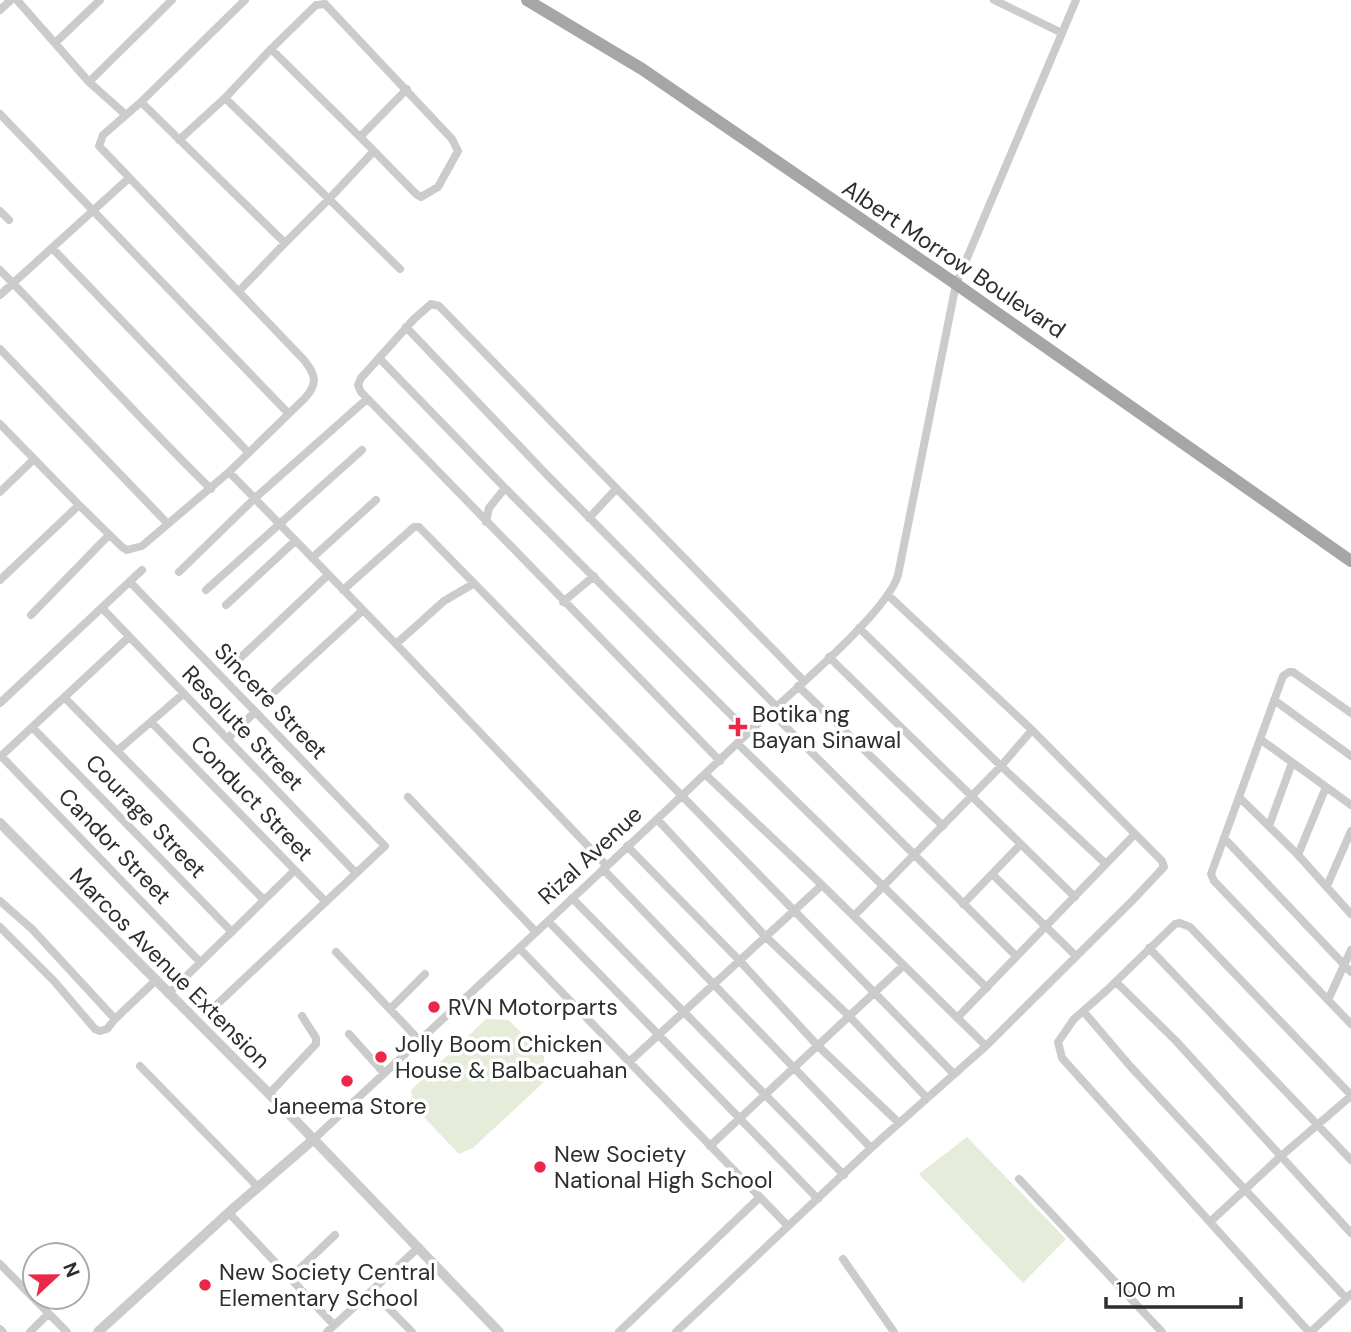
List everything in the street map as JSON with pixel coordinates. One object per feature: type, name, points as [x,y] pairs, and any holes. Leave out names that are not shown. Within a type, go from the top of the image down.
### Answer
[{"type":"main road","name":"Albert Morrow Boulevard","points":[[527,0],[642,69],[750,146],[956,284],[1351,561]]},
{"type":"street","points":[[0,10],[11,0]]},
{"type":"street","points":[[16,0],[89,82],[126,115]]},
{"type":"street","points":[[55,43],[100,0]]},
{"type":"street","points":[[89,82],[172,0]]},
{"type":"street","points":[[0,424],[108,536],[127,550],[137,548],[211,489],[315,386],[315,376],[304,360],[99,146],[103,135],[141,102],[244,0]]},
{"type":"street","points":[[994,0],[1014,4],[1062,33]]},
{"type":"street","points":[[676,1332],[871,1148],[986,1046],[1164,867],[1163,861],[1032,730],[888,595],[898,575],[956,284],[1076,0]]},
{"type":"street","points":[[178,140],[225,98],[271,49],[316,5],[325,4],[454,141],[457,155],[438,187],[421,197],[416,194],[271,49]]},
{"type":"street","points":[[360,136],[407,89]]},
{"type":"street","points":[[225,98],[400,269]]},
{"type":"street","points":[[141,102],[285,243]]},
{"type":"street","points":[[0,114],[288,413]]},
{"type":"street","points":[[239,291],[374,151]]},
{"type":"street","points":[[0,295],[129,178]]},
{"type":"street","points":[[0,211],[9,220]]},
{"type":"street","points":[[52,249],[248,452]]},
{"type":"street","points":[[0,271],[64,334],[170,449],[211,489]]},
{"type":"street","points":[[720,761],[359,390],[359,382],[406,327],[428,306],[439,306],[801,683],[943,826]]},
{"type":"street","points":[[406,327],[773,709],[1016,956]]},
{"type":"street","points":[[0,349],[168,524]]},
{"type":"street","points":[[380,359],[748,732]]},
{"type":"street","points":[[179,572],[254,498],[367,399]]},
{"type":"street","points":[[206,590],[362,450]]},
{"type":"street","points":[[0,492],[34,458]]},
{"type":"street","points":[[229,472],[396,644],[713,984],[871,1148]]},
{"type":"street","points":[[485,522],[489,508],[505,488]]},
{"type":"street","points":[[589,519],[616,489]]},
{"type":"street","points":[[312,558],[376,500]]},
{"type":"street","points":[[0,580],[79,505]]},
{"type":"street","points":[[343,590],[416,527],[421,529],[954,1073]]},
{"type":"street","points":[[31,615],[108,536]]},
{"type":"street","points":[[226,605],[295,541]]},
{"type":"street","points":[[0,704],[142,570]]},
{"type":"street","points":[[237,660],[328,575]]},
{"type":"street","points":[[563,602],[594,576]]},
{"type":"street","name":"Sincere Street","points":[[130,582],[385,846],[356,873]]},
{"type":"street","points":[[396,644],[443,601],[473,584]]},
{"type":"street","name":"Rizal Avenue","points":[[314,1139],[706,775],[859,628],[888,595]]},
{"type":"street","name":"Resolute Street","points":[[102,608],[356,873]]},
{"type":"street","points":[[275,691],[362,611]]},
{"type":"street","points":[[859,628],[1106,864]]},
{"type":"street","points":[[1,756],[129,637]]},
{"type":"street","points":[[829,657],[1075,897]]},
{"type":"street","points":[[1351,713],[1293,672],[1289,671],[1283,676],[1211,874],[1214,881],[1351,1024]]},
{"type":"street","points":[[117,751],[183,694]]},
{"type":"street","points":[[64,698],[264,900]]},
{"type":"street","points":[[1274,700],[1351,756]]},
{"type":"street","points":[[227,739],[255,712]]},
{"type":"street","name":"Conduct Street","points":[[151,722],[326,902]]},
{"type":"street","name":"Courage Street","points":[[32,727],[232,932]]},
{"type":"street","points":[[854,916],[1001,766],[1032,730]]},
{"type":"street","points":[[1260,739],[1351,805]]},
{"type":"street","points":[[737,743],[987,988]]},
{"type":"street","name":"Candor Street","points":[[1,756],[200,962]]},
{"type":"street","points":[[1269,826],[1292,763]]},
{"type":"street","points":[[706,775],[986,1046]]},
{"type":"street","points":[[1298,855],[1326,787]]},
{"type":"street","points":[[408,797],[536,932]]},
{"type":"street","points":[[1240,798],[1298,855],[1351,914]]},
{"type":"street","points":[[657,819],[765,936],[849,1017],[927,1098]]},
{"type":"street","name":"Marcos Avenue Extension","points":[[0,823],[314,1139],[499,1332]]},
{"type":"street","points":[[1327,886],[1351,831]]},
{"type":"street","points":[[957,1018],[1135,834]]},
{"type":"street","points":[[1224,838],[1351,972]]},
{"type":"street","points":[[963,904],[1020,845]]},
{"type":"street","points":[[627,846],[739,960],[817,1045],[899,1123]]},
{"type":"street","points":[[168,994],[295,870]]},
{"type":"street","points":[[211,1010],[356,873]]},
{"type":"street","points":[[992,874],[1076,956]]},
{"type":"street","points":[[629,1062],[822,885]]},
{"type":"street","points":[[572,898],[844,1175]]},
{"type":"street","points":[[0,901],[32,929],[115,1019]]},
{"type":"street","points":[[548,921],[818,1199]]},
{"type":"street","points":[[1084,1012],[1130,1066],[1245,1190],[1349,1296],[1310,1332],[1210,1222],[1062,1058],[1058,1046],[1062,1032],[1074,1019],[1175,924],[1180,923],[1190,927],[1351,1096],[1280,1157],[1245,1190],[1210,1222]]},
{"type":"street","points":[[0,928],[54,981],[95,1029],[104,1031],[112,1025],[155,981]]},
{"type":"street","points":[[519,948],[788,1226]]},
{"type":"street","points":[[1149,948],[1351,1160]]},
{"type":"street","points":[[1328,1000],[1351,950]]},
{"type":"street","points":[[336,952],[419,1040]]},
{"type":"street","points":[[710,1146],[904,965]]},
{"type":"street","points":[[390,1009],[425,974]]},
{"type":"street","points":[[1115,982],[1176,1041],[1351,1233]]},
{"type":"street","points":[[269,1094],[316,1044],[316,1038],[302,1016]]},
{"type":"street","points":[[349,1034],[384,1073]]},
{"type":"street","points":[[140,1066],[258,1187]]},
{"type":"street","points":[[99,1332],[314,1139]]},
{"type":"street","points":[[1019,1179],[1162,1332]]},
{"type":"street","points":[[619,1332],[760,1197]]},
{"type":"street","points":[[229,1213],[290,1278],[330,1330],[419,1247]]},
{"type":"street","points":[[290,1278],[335,1235]]},
{"type":"street","points":[[843,1259],[894,1332]]},
{"type":"street","points":[[0,1264],[67,1332]]},
{"type":"street","points":[[372,1290],[412,1332]]},
{"type":"street","points":[[30,1332],[48,1314]]},
{"type":"green space","points":[[486,1019],[509,1020],[544,1056],[545,1081],[473,1148],[459,1154],[414,1107],[411,1090]]},
{"type":"green space","points":[[967,1137],[1066,1239],[1023,1283],[919,1174]]},
{"type":"place","name":"Botika ng Bayan Sinawal","points":[[738,727]]},
{"type":"place","name":"RVN Motorparts","points":[[434,1007]]},
{"type":"place","name":"Jolly Boom Chicken House & Balbacuahan","points":[[381,1057]]},
{"type":"place","name":"Janeema Store","points":[[347,1081]]},
{"type":"place","name":"New Society National High School","points":[[540,1167]]},
{"type":"place","name":"New Society Central Elementary School","points":[[205,1285]]}]
